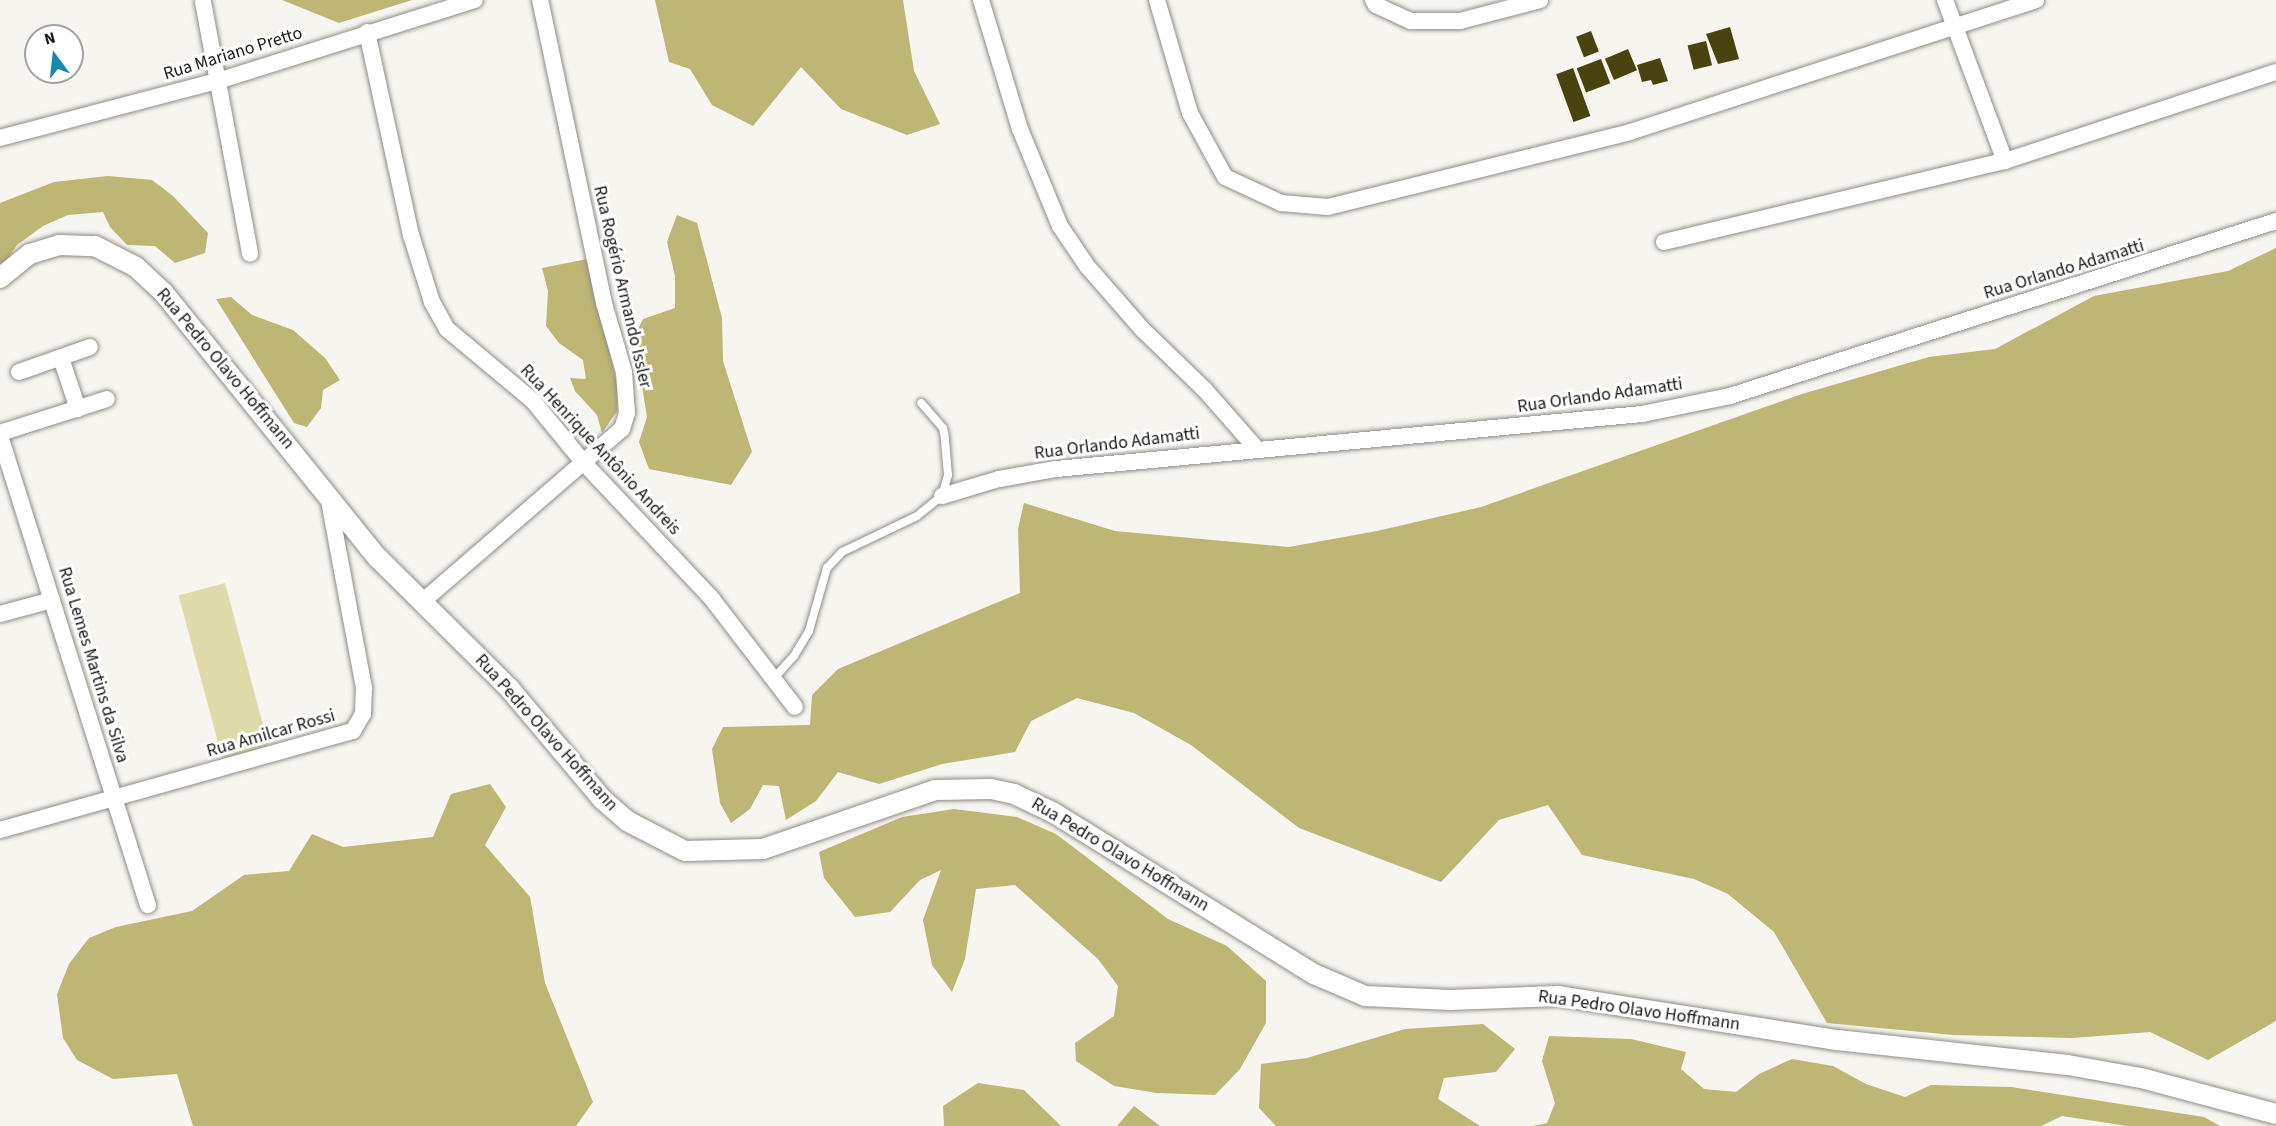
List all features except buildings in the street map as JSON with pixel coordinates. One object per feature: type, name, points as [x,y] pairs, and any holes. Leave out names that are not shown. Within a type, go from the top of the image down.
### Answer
[{"type":"street","name":"Rua Mariano Pretto","points":[[0,138],[221,80],[367,32],[475,0]]},
{"type":"street","name":"Rua Rogério Armando Issler","points":[[422,602],[622,429],[627,399],[540,0]]},
{"type":"street","points":[[981,0],[1020,129],[1059,226],[1087,266],[1142,329],[1205,390],[1256,448]]},
{"type":"street","points":[[1157,0],[1190,113],[1225,177],[1281,203],[1328,207],[1630,132],[2036,0]]},
{"type":"street","points":[[1373,0],[1376,5],[1411,21],[1460,21],[1540,0]]},
{"type":"street","points":[[1945,0],[2005,161]]},
{"type":"street","points":[[203,2],[221,80],[250,254]]},
{"type":"street","name":"Rua Henrique Antônio Andreis","points":[[367,32],[411,235],[432,302],[447,329],[533,401],[584,463],[712,599],[775,677],[795,707]]},
{"type":"street","points":[[1664,242],[2005,161],[2276,72]]},
{"type":"street","name":"Rua Orlando Adamatti","points":[[942,496],[999,479],[1056,469],[1256,448],[1540,426],[1642,414],[1730,396],[2276,221]]},
{"type":"street","name":"Rua Pedro Olavo Hoffmann","points":[[0,278],[30,254],[60,245],[95,246],[136,267],[163,292],[378,558],[510,688],[602,799],[627,821],[685,851],[724,853],[763,849],[935,790],[991,789],[1014,794],[1054,813],[1314,974],[1365,996],[1450,1000],[1558,996],[1837,1040],[2068,1065],[2141,1078],[2276,1114]]},
{"type":"street","points":[[19,372],[90,346]]},
{"type":"street","points":[[61,358],[78,409]]},
{"type":"street","points":[[0,435],[107,399]]},
{"type":"street","name":"Rua Lemes Martins da Silva","points":[[0,435],[148,905]]},
{"type":"street","name":"Rua Amilcar Rossi","points":[[0,830],[353,731],[363,714],[364,688],[327,494]]},
{"type":"street","points":[[0,614],[52,600]]},
{"type":"lane","points":[[921,404],[943,428],[948,475],[942,496]]},
{"type":"lane","name":"Rua Orlando Adamatti","points":[[775,677],[795,656],[809,631],[827,568],[842,552],[917,516],[942,496]]},
{"type":"shaded area","points":[[282,0],[412,0],[339,23]]},
{"type":"shaded area","points":[[655,0],[903,0],[914,71],[940,124],[907,135],[841,109],[801,67],[753,126],[712,105],[690,69],[669,62]]},
{"type":"shaded area","points":[[108,176],[152,180],[173,196],[208,233],[205,253],[175,263],[155,246],[127,245],[110,227],[103,212],[68,215],[43,226],[17,245],[0,270],[0,203],[54,182]]},
{"type":"shaded area","points":[[677,215],[697,223],[722,318],[723,361],[752,452],[731,485],[649,469],[639,442],[647,417],[634,337],[643,319],[675,308],[675,276],[667,242]]},
{"type":"shaded area","points":[[2276,248],[2276,1021],[2208,1060],[2150,1032],[2072,1038],[1953,1035],[1827,1023],[1774,932],[1728,894],[1694,879],[1582,855],[1548,805],[1499,820],[1441,882],[1299,828],[1191,745],[1134,713],[1077,698],[1031,721],[1015,752],[942,764],[879,784],[838,772],[816,801],[786,820],[779,786],[763,785],[750,809],[731,823],[720,803],[712,749],[723,727],[810,725],[812,695],[838,669],[1020,593],[1018,529],[1024,503],[1115,531],[1289,547],[1377,531],[1481,507],[1802,394],[1929,357],[1995,349],[2094,296],[2228,271]]},
{"type":"shaded area","points":[[587,259],[618,388],[617,411],[602,433],[597,415],[575,391],[570,378],[586,379],[583,360],[559,343],[546,326],[548,291],[542,268]]},
{"type":"shaded area","points":[[231,297],[252,315],[293,330],[325,358],[340,380],[323,390],[321,408],[307,427],[294,423],[216,299]]},
{"type":"shaded area","points":[[225,583],[269,746],[222,759],[179,595]]},
{"type":"shaded area","points":[[490,784],[506,807],[485,845],[530,897],[545,983],[593,1102],[576,1126],[193,1126],[177,1074],[113,1079],[77,1060],[63,1038],[57,994],[69,964],[89,938],[116,927],[192,911],[244,875],[289,871],[312,834],[343,847],[433,837],[451,794]]},
{"type":"shaded area","points":[[954,809],[1017,817],[1056,834],[1168,919],[1227,946],[1266,981],[1266,1023],[1240,1069],[1215,1095],[1157,1093],[1114,1086],[1076,1061],[1075,1043],[1114,1016],[1118,986],[1098,959],[1015,885],[976,889],[965,959],[952,992],[932,965],[923,920],[941,870],[920,880],[890,912],[855,917],[824,878],[819,852],[902,817]]},
{"type":"shaded area","points":[[1483,1024],[1515,1049],[1496,1072],[1444,1078],[1438,1099],[1480,1126],[1276,1126],[1259,1108],[1261,1064],[1307,1058],[1405,1029]]},
{"type":"shaded area","points":[[1549,1036],[1631,1039],[1686,1052],[1681,1069],[1704,1089],[1736,1092],[1759,1074],[1792,1059],[1833,1066],[1866,1084],[1905,1097],[1931,1085],[2011,1087],[2204,1117],[2220,1126],[2127,1126],[2062,1116],[2041,1126],[1533,1126],[1547,1123],[1555,1103],[1542,1061]]},
{"type":"shaded area","points":[[978,1083],[1024,1090],[1061,1126],[944,1126],[943,1106]]},
{"type":"shaded area","points":[[1134,1106],[1160,1126],[1117,1126]]}]
